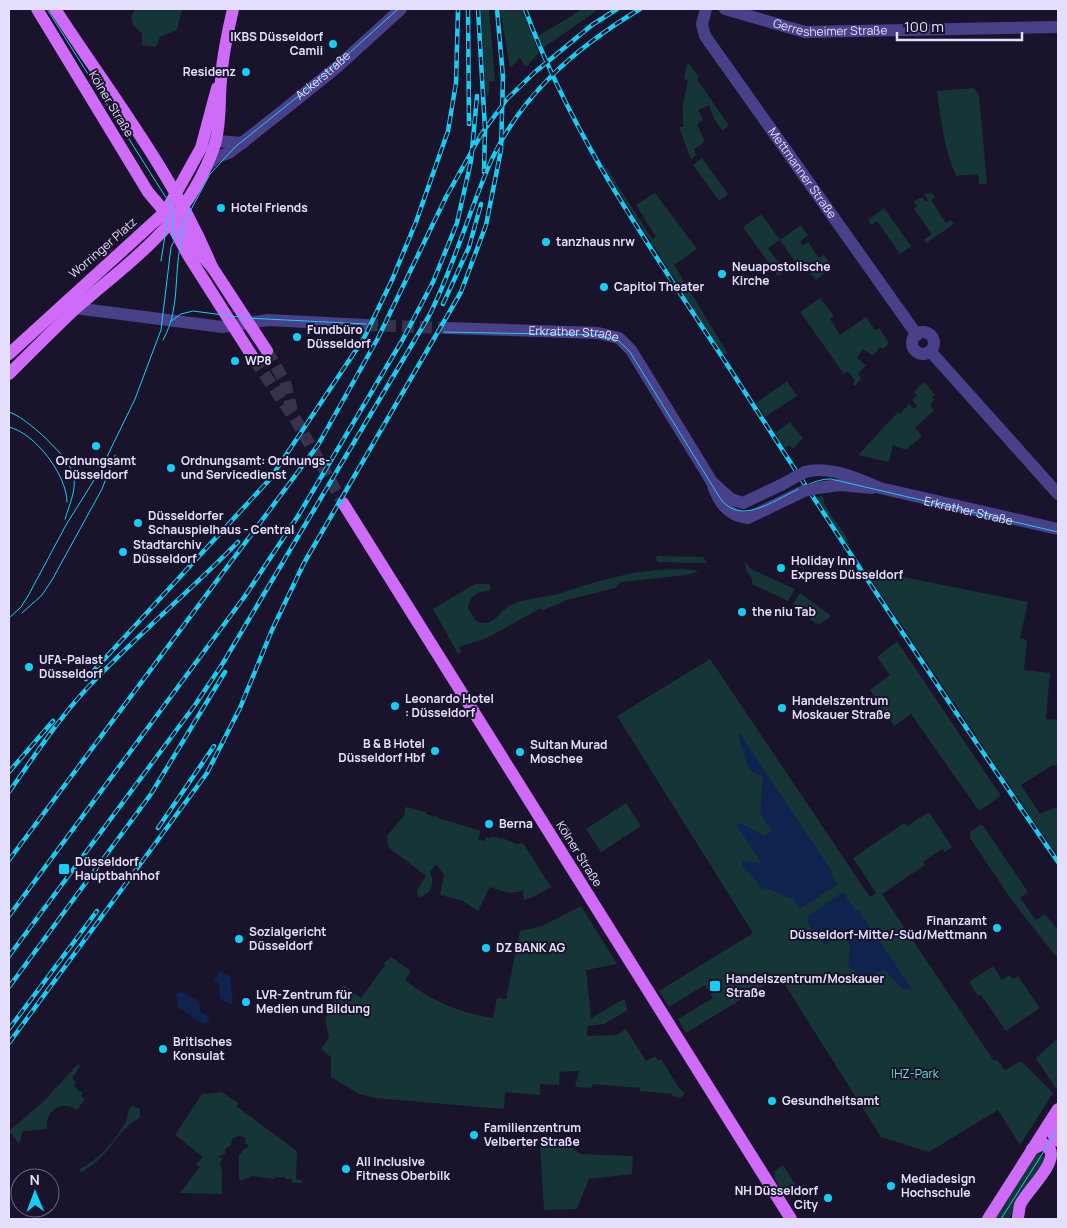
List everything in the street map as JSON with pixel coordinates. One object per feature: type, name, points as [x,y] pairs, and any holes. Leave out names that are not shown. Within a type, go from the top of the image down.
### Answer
[{"type":"main road","name":"Kölner Straße","points":[[37,9],[148,192],[170,218]]},
{"type":"main road","name":"Kölner Straße","points":[[55,9],[176,193],[183,207]]},
{"type":"main road","points":[[9,374],[75,310],[148,248],[170,218],[183,207],[206,167],[216,141],[220,111],[221,79],[232,9]]},
{"type":"main road","points":[[221,79],[211,106],[201,148],[176,193],[170,218],[254,360]]},
{"type":"main road","points":[[183,207],[202,241],[212,267]]},
{"type":"main road","points":[[170,218],[212,267],[267,351]]},
{"type":"main road","name":"Worringer Platz","points":[[9,354],[60,305],[170,218]]},
{"type":"main road","name":"Kölner Straße","points":[[344,503],[791,1219]]},
{"type":"main road","points":[[988,1219],[1058,1109]]},
{"type":"main road","points":[[1058,1120],[1053,1130],[1054,1138],[1058,1141]]},
{"type":"main road","points":[[1018,1218],[1020,1205],[1046,1168],[1052,1156],[1050,1150],[1044,1144],[1032,1149]]},
{"type":"main road","points":[[1018,1218],[1058,1162]]},
{"type":"street","name":"Ackerstraße","points":[[206,167],[216,157],[230,153],[336,68],[401,9]]},
{"type":"street","name":"Mettmanner Straße","points":[[706,9],[702,24],[705,36],[762,119],[917,335],[912,343],[915,350],[923,354],[930,351],[1058,494]]},
{"type":"street","name":"Gerresheimer Straße","points":[[725,9],[806,32],[1058,27]]},
{"type":"street","points":[[201,148],[216,141],[243,142]]},
{"type":"street","points":[[60,305],[75,310],[216,327],[268,320],[366,325]]},
{"type":"street","name":"Erkrather Straße","points":[[446,328],[602,333],[619,338],[631,350],[712,482],[716,496],[722,505],[744,518],[769,510],[812,487],[840,485],[880,488],[1054,526]]},
{"type":"street","name":"Erkrather Straße","points":[[712,482],[725,491],[731,499],[743,503],[805,472],[823,470],[880,488]]},
{"type":"green space","points":[[135,9],[182,9],[177,30],[160,37],[156,47],[142,45],[142,33],[134,26],[132,20]]},
{"type":"green space","points":[[481,9],[489,9],[495,81],[489,82],[489,93],[486,97]]},
{"type":"green space","points":[[500,9],[523,9],[539,53],[526,67],[520,58],[510,68]]},
{"type":"green space","points":[[583,9],[599,9],[543,48],[538,36]]},
{"type":"green space","points":[[687,64],[690,65],[699,77],[697,79],[729,126],[722,130],[715,120],[709,105],[698,110],[703,120],[697,124],[705,142],[694,149],[696,155],[691,160],[679,127],[683,127],[683,105],[688,80],[684,79]]},
{"type":"green space","points":[[974,88],[979,95],[987,184],[979,184],[978,174],[956,176],[946,145],[937,91]]},
{"type":"green space","points":[[702,158],[728,194],[719,201],[693,165]]},
{"type":"green space","points":[[606,167],[652,239],[656,237],[636,205],[655,193],[697,249],[674,265],[728,354],[722,353],[604,168]]},
{"type":"green space","points":[[932,193],[935,197],[931,200],[946,223],[951,220],[954,224],[926,243],[924,240],[932,234],[914,209],[917,206],[913,202],[922,197],[926,202],[928,201],[924,194]]},
{"type":"green space","points":[[884,208],[911,246],[900,254],[877,221],[871,225],[868,220]]},
{"type":"green space","points":[[761,214],[780,240],[768,248],[785,271],[778,276],[743,227]]},
{"type":"green space","points":[[801,225],[808,235],[800,242],[803,245],[808,242],[819,258],[824,255],[829,262],[822,268],[825,273],[816,280],[803,264],[796,263],[780,240]]},
{"type":"green space","points":[[820,298],[834,316],[830,319],[840,335],[866,317],[875,330],[879,328],[889,343],[883,349],[880,347],[873,356],[863,349],[857,358],[866,365],[858,374],[861,378],[855,386],[853,384],[855,381],[848,371],[844,374],[800,312]]},
{"type":"green space","points":[[787,381],[797,396],[765,417],[756,403]]},
{"type":"green space","points":[[924,382],[935,395],[932,397],[934,400],[930,405],[934,410],[915,428],[922,436],[906,450],[893,445],[889,462],[858,455],[898,412],[900,414],[909,404],[914,409],[917,406],[912,400],[917,395],[914,392]]},
{"type":"green space","points":[[790,422],[803,438],[793,449],[789,445],[785,448],[775,433]]},
{"type":"green space","points":[[823,495],[827,509],[845,534],[850,548],[816,498]]},
{"type":"green space","points":[[656,556],[703,557],[707,563],[657,562]]},
{"type":"green space","points":[[745,562],[751,569],[795,589],[788,601],[752,584],[752,579],[746,569]]},
{"type":"green space","points":[[681,569],[699,571],[687,575],[621,582],[615,588],[567,600],[543,610],[539,609],[487,638],[459,647],[461,652],[458,654],[433,609],[475,584],[490,584],[490,591],[475,595],[468,608],[475,620],[487,623],[508,607],[524,600],[558,594],[633,573]]},
{"type":"green space","points":[[864,569],[1028,602],[1020,638],[1027,640],[1024,670],[1050,673],[1046,719],[1058,720],[1058,766],[1053,765],[1021,785],[1040,814],[1058,806],[1058,857]]},
{"type":"green space","points":[[800,593],[831,616],[820,624],[815,623],[806,616],[807,614],[793,604]]},
{"type":"green space","points":[[897,641],[1001,796],[979,811],[911,714],[894,726],[870,690],[890,675],[877,657]]},
{"type":"green space","name":"IHZ-Park","points":[[710,659],[870,897],[876,893],[853,858],[904,823],[907,826],[929,812],[952,847],[945,852],[942,849],[923,862],[925,865],[882,894],[904,927],[902,929],[909,940],[912,939],[994,1061],[997,1060],[1005,1070],[1021,1061],[1053,1093],[1020,1145],[998,1110],[929,1152],[881,1137],[780,977],[686,1033],[678,1019],[713,998],[705,985],[669,1007],[659,991],[753,933],[617,716]]},
{"type":"green space","points":[[626,803],[641,826],[601,852],[586,829]]},
{"type":"green space","points":[[405,807],[426,812],[426,814],[435,817],[436,815],[438,818],[481,831],[478,839],[485,841],[486,837],[491,838],[492,836],[517,844],[523,843],[551,887],[524,900],[523,891],[509,893],[490,887],[478,911],[461,900],[440,895],[444,875],[436,864],[430,872],[432,884],[429,892],[418,897],[417,890],[426,876],[388,847],[387,836],[405,814]]},
{"type":"green space","points":[[982,824],[1028,892],[1020,898],[1036,920],[1045,914],[1058,930],[1058,959],[1013,902],[970,838],[970,832]]},
{"type":"green space","points":[[581,906],[617,964],[586,970],[591,1018],[624,999],[628,1010],[604,1024],[588,1026],[587,1036],[616,1035],[626,1029],[646,1061],[655,1056],[658,1061],[661,1059],[679,1088],[685,1093],[681,1098],[672,1096],[672,1094],[640,1091],[640,1088],[592,1084],[592,1088],[575,1087],[579,1071],[560,1072],[559,1085],[540,1084],[540,1095],[505,1092],[504,1109],[375,1098],[359,1094],[331,1077],[331,1057],[321,1049],[329,1038],[325,1018],[334,1007],[333,996],[339,988],[341,989],[344,985],[361,998],[385,965],[384,963],[391,957],[411,971],[405,980],[425,994],[446,1005],[469,1013],[493,1018],[497,998],[506,999],[520,931],[542,926]]},
{"type":"green space","points":[[993,966],[1002,980],[1009,975],[1013,979],[1018,976],[1040,1008],[1006,1031],[981,995],[978,996],[969,982]]},
{"type":"green space","points":[[1058,1038],[1058,1087],[1056,1089],[1036,1058]]},
{"type":"green space","points":[[78,1064],[80,1066],[72,1078],[76,1082],[74,1087],[83,1093],[81,1096],[85,1099],[77,1110],[66,1106],[56,1109],[49,1117],[47,1129],[23,1131],[19,1144],[9,1131],[42,1103]]},
{"type":"green space","points":[[222,1092],[238,1103],[236,1106],[297,1151],[296,1179],[302,1180],[302,1183],[292,1183],[292,1179],[285,1179],[285,1177],[275,1177],[275,1179],[252,1176],[241,1181],[239,1179],[239,1154],[242,1154],[243,1150],[248,1147],[248,1144],[245,1144],[246,1138],[240,1136],[233,1138],[230,1146],[225,1149],[225,1154],[217,1157],[223,1158],[220,1164],[222,1194],[180,1193],[200,1167],[196,1164],[203,1157],[175,1135],[202,1094]]},
{"type":"green space","points":[[133,1106],[140,1109],[140,1118],[124,1129],[99,1159],[81,1172],[79,1169],[93,1161],[111,1144],[125,1123],[129,1110]]},
{"type":"green space","points":[[540,1145],[570,1147],[581,1154],[633,1156],[632,1174],[589,1179],[577,1209],[544,1210]]},
{"type":"green space","points":[[1042,1150],[1039,1154],[1046,1158],[1009,1219],[993,1219],[1035,1152]]},
{"type":"green space","points":[[783,1165],[799,1190],[786,1197],[774,1178],[775,1171]]},
{"type":"water","points":[[738,734],[740,734],[833,873],[830,873],[838,884],[800,909],[793,899],[762,888],[741,864],[742,861],[762,863],[736,825],[740,823],[765,836],[772,831],[760,813],[763,777],[749,769]]},
{"type":"water","points":[[843,892],[856,911],[858,910],[912,989],[904,990],[884,970],[875,973],[879,980],[871,982],[867,980],[848,967],[850,947],[843,934],[835,934],[826,946],[809,926],[807,917]]},
{"type":"water","points":[[220,971],[230,977],[233,1001],[231,1005],[220,998],[219,984],[214,980]]},
{"type":"water","points":[[184,992],[199,1002],[200,1011],[210,1018],[206,1023],[201,1023],[178,1007],[176,993]]},
{"type":"tunnel","points":[[366,325],[446,328]]},
{"type":"tunnel","points":[[267,351],[285,382],[292,411]]},
{"type":"tunnel","points":[[254,359],[297,422],[343,503]]},
{"type":"tram line","points":[[47,9],[170,204],[173,214],[173,238]]},
{"type":"tram line","points":[[9,618],[21,607],[28,596],[66,525],[101,469],[135,399],[161,330],[171,247],[210,174],[235,147],[326,74],[398,9]]},
{"type":"tram line","points":[[161,261],[168,217]]},
{"type":"tram line","points":[[163,340],[173,313],[178,257],[185,229]]},
{"type":"tram line","points":[[170,322],[181,314],[193,311],[246,318],[366,324]]},
{"type":"tram line","points":[[444,332],[598,335],[619,341],[630,352],[720,498],[731,508],[744,511],[758,508],[817,481],[831,479],[1058,532]]},
{"type":"tram line","points":[[9,412],[26,421],[47,439],[71,469],[74,477],[74,488],[65,519]]},
{"type":"tram line","points":[[9,427],[29,437],[48,457],[62,480],[67,502]]},
{"type":"tram line","points":[[22,613],[42,595],[52,580],[102,489],[115,455]]},
{"type":"tram line","points":[[1001,1219],[1058,1129]]},
{"type":"railway","points":[[86,679],[270,479],[364,338],[392,280],[416,222],[448,131],[456,83],[458,9]]},
{"type":"railway","points":[[468,9],[469,124]]},
{"type":"railway","points":[[478,9],[485,129],[484,172]]},
{"type":"railway","points":[[9,1043],[207,773],[240,708],[272,630],[304,563],[461,292],[486,225],[501,150],[503,77],[497,9]]},
{"type":"railway","points":[[525,9],[544,57],[567,104],[591,150],[644,239],[892,617],[1058,862]]},
{"type":"railway","points":[[9,860],[318,445],[378,338],[446,197],[482,133],[507,99],[535,72],[592,25],[617,9]]},
{"type":"railway","points":[[9,956],[195,705],[223,663],[429,316],[445,280],[488,168],[500,142],[515,119],[551,76],[571,58],[593,40],[640,9]]},
{"type":"railway","points":[[9,916],[245,596],[298,516],[403,339],[433,282],[457,223],[471,161],[477,96]]},
{"type":"railway","points":[[443,304],[469,247],[481,204]]},
{"type":"railway","points":[[9,792],[71,706],[112,662],[238,542]]},
{"type":"railway","points":[[9,987],[151,794],[225,672]]},
{"type":"railway","points":[[9,772],[53,721]]},
{"type":"railway","points":[[158,828],[214,746]]},
{"type":"railway","points":[[9,1029],[97,911]]},
{"type":"place","name":"IKBS Düsseldorf Camii","points":[[333,44]]},
{"type":"place","name":"Residenz","points":[[246,72]]},
{"type":"place","name":"Hotel Friends","points":[[221,208]]},
{"type":"place","name":"tanzhaus nrw","points":[[546,242]]},
{"type":"place","name":"Neuapostolische Kirche","points":[[722,274]]},
{"type":"place","name":"Capitol Theater","points":[[604,287]]},
{"type":"place","name":"Fundbüro Düsseldorf","points":[[297,337]]},
{"type":"place","name":"WP8","points":[[235,361]]},
{"type":"place","name":"Ordnungsamt Düsseldorf","points":[[96,446]]},
{"type":"place","name":"Ordnungsamt: Ordnungs- und Servicedienst","points":[[171,468]]},
{"type":"place","name":"Düsseldorfer Schauspielhaus - Central","points":[[138,523]]},
{"type":"place","name":"Stadtarchiv Düsseldorf","points":[[123,552]]},
{"type":"place","name":"Holiday Inn Express Düsseldorf","points":[[781,568]]},
{"type":"place","name":"the niu Tab","points":[[742,612]]},
{"type":"place","name":"UFA-Palast Düsseldorf","points":[[29,667]]},
{"type":"place","name":"Leonardo Hotel : Düsseldorf","points":[[395,706]]},
{"type":"place","name":"Handelszentrum Moskauer Straße","points":[[782,708]]},
{"type":"place","name":"B & B Hotel Düsseldorf Hbf","points":[[435,751]]},
{"type":"place","name":"Sultan Murad Moschee","points":[[520,752]]},
{"type":"place","name":"Berna","points":[[489,824]]},
{"type":"place","name":"Düsseldorf Hauptbahnhof","points":[[64,869]]},
{"type":"place","name":"Finanzamt Düsseldorf-Mitte/-Süd/Mettmann","points":[[997,928]]},
{"type":"place","name":"Sozialgericht Düsseldorf","points":[[239,939]]},
{"type":"place","name":"DZ BANK AG","points":[[486,948]]},
{"type":"place","name":"Handelszentrum/Moskauer Straße","points":[[715,986]]},
{"type":"place","name":"LVR-Zentrum für Medien und Bildung","points":[[246,1002]]},
{"type":"place","name":"Britisches Konsulat","points":[[163,1049]]},
{"type":"place","name":"Gesundheitsamt","points":[[772,1101]]},
{"type":"place","name":"Familienzentrum Velberter Straße","points":[[474,1135]]},
{"type":"place","name":"All Inclusive Fitness Oberbilk","points":[[346,1169]]},
{"type":"place","name":"Mediadesign Hochschule","points":[[891,1186]]},
{"type":"place","name":"NH Düsseldorf City","points":[[828,1198]]}]
